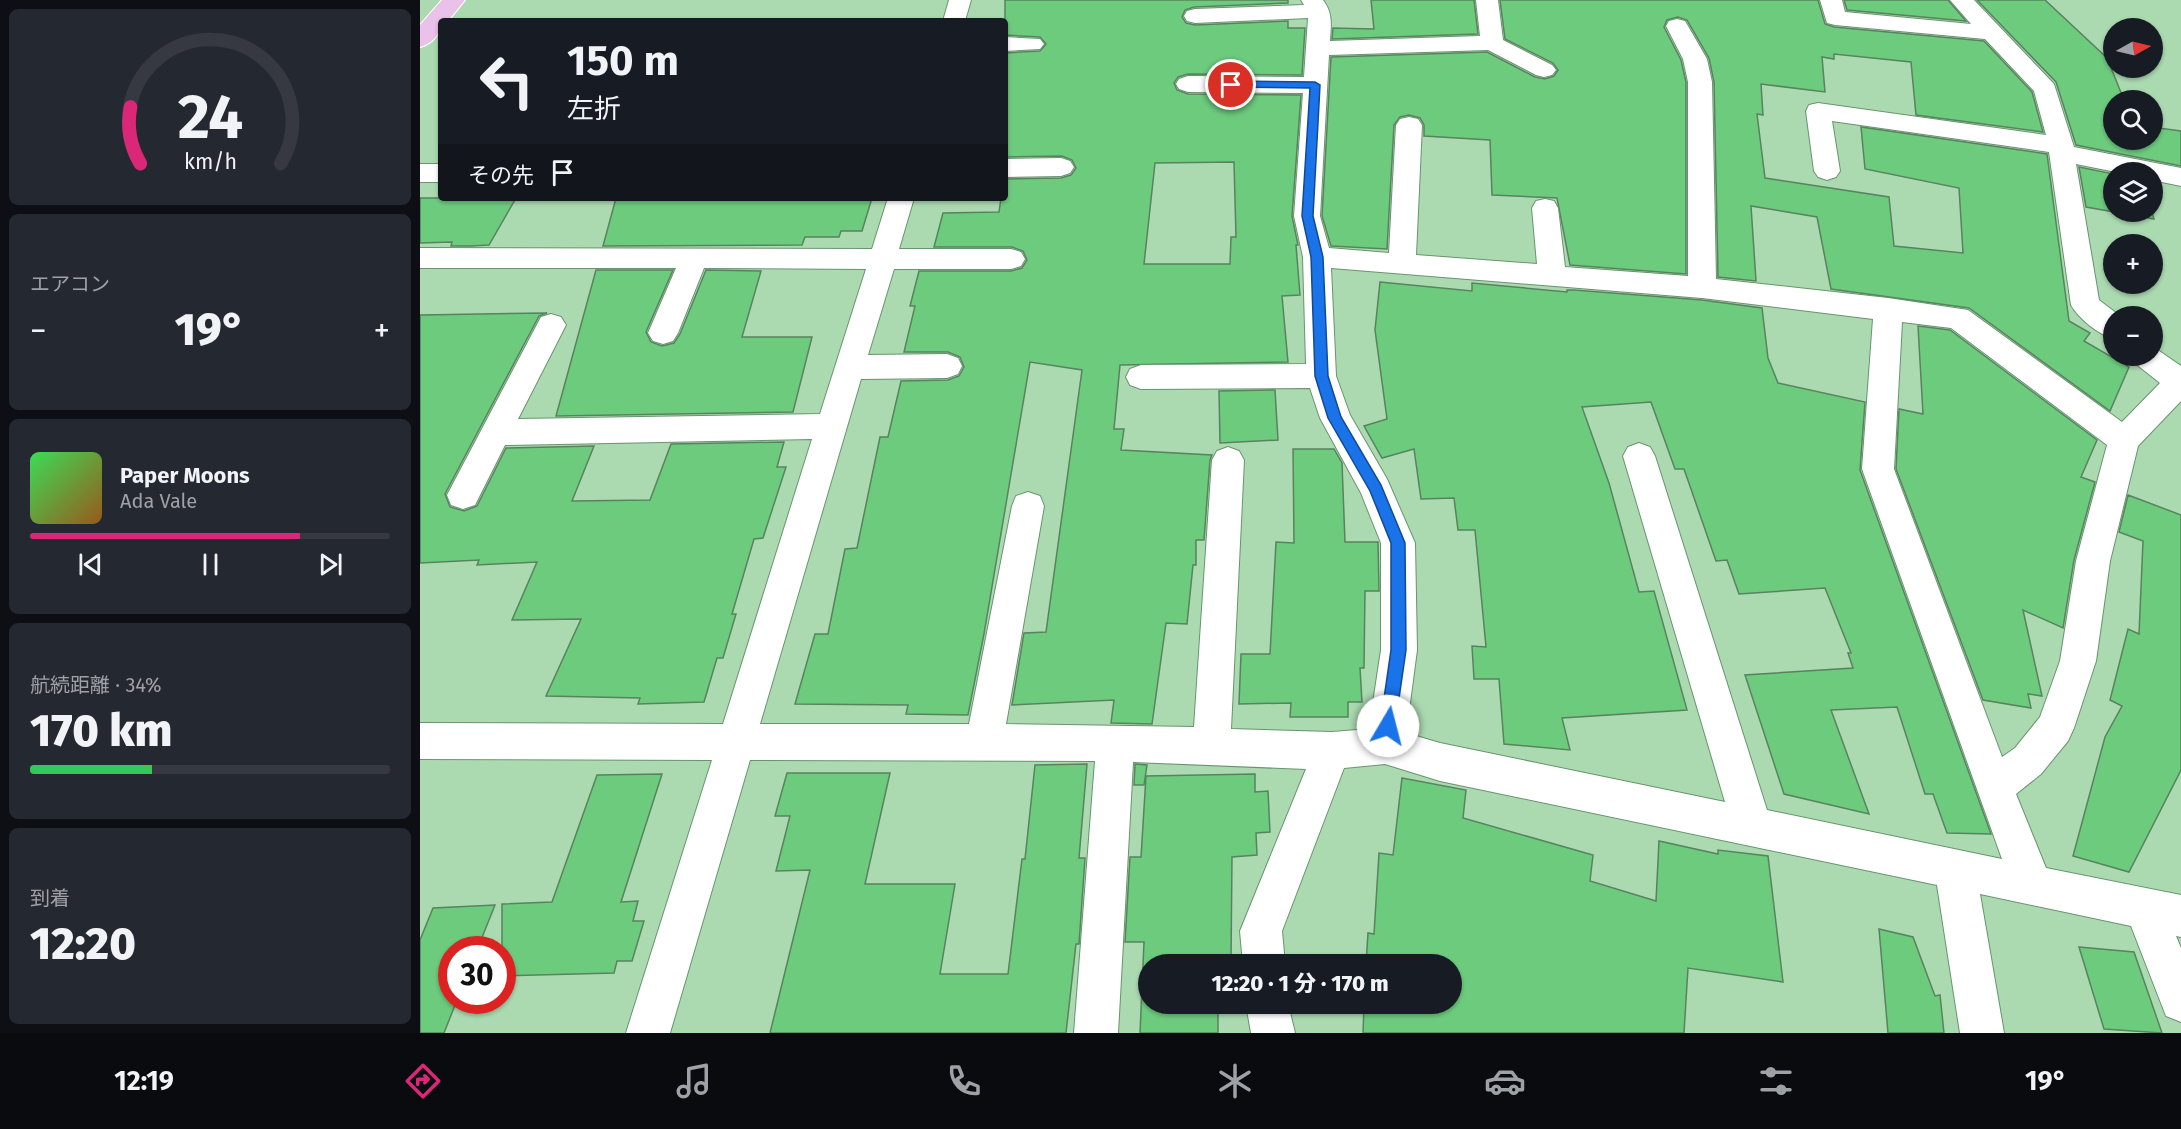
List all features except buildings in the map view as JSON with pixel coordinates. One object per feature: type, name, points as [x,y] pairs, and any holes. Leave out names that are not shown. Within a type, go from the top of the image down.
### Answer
[{"type":"main road","points":[[439,18],[454,0]]},
{"type":"main road","points":[[420,40],[438,19]]},
{"type":"street","points":[[955,18],[960,0]]},
{"type":"street","points":[[1487,0],[1492,43]]},
{"type":"street","points":[[1831,0],[1836,18],[1992,33]]},
{"type":"street","points":[[1961,0],[2045,89],[2059,135],[2085,305],[2103,319]]},
{"type":"street","points":[[1195,16],[1316,6],[1318,48],[1308,216],[1317,257],[1322,376],[1335,418],[1376,489],[1398,543],[1399,650],[1385,746]]},
{"type":"street","points":[[1677,26],[1695,59],[1700,82],[1702,288]]},
{"type":"street","points":[[1318,48],[1492,43],[1544,70]]},
{"type":"street","points":[[1008,44],[1032,44]]},
{"type":"street","points":[[1188,84],[1315,85]]},
{"type":"street","points":[[1827,171],[1818,111],[2060,149],[2181,177]]},
{"type":"street","points":[[1402,262],[1409,125]]},
{"type":"street","points":[[1008,168],[1061,167]]},
{"type":"street","points":[[420,173],[438,173]]},
{"type":"street","points":[[648,1033],[900,201]]},
{"type":"street","points":[[1545,208],[1552,274]]},
{"type":"street","points":[[1317,257],[1552,274],[1702,288],[1958,318],[2124,440]]},
{"type":"street","points":[[420,258],[1011,259]]},
{"type":"street","points":[[663,333],[694,258]]},
{"type":"street","points":[[1888,309],[1878,469],[1994,787],[2033,886]]},
{"type":"street","points":[[463,495],[551,325]]},
{"type":"street","points":[[849,367],[947,366]]},
{"type":"street","points":[[1994,787],[2028,761],[2055,728],[2078,661],[2093,561],[2124,440],[2181,382],[2160,366]]},
{"type":"street","points":[[1141,377],[1322,376]]},
{"type":"street","points":[[495,432],[831,426]]},
{"type":"street","points":[[1639,456],[1752,826]]},
{"type":"street","points":[[1211,747],[1228,460]]},
{"type":"street","points":[[984,742],[1028,507]]},
{"type":"street","points":[[420,741],[1115,743],[1332,751],[1385,746],[1440,762],[2163,913],[2181,1001]]},
{"type":"street","points":[[1096,1033],[1115,743]]},
{"type":"street","points":[[1263,954],[1261,931],[1332,751]]},
{"type":"street","points":[[1955,869],[1982,1033]]},
{"type":"street","points":[[1269,1014],[1273,1033]]},
{"type":"route","points":[[1231,85],[1315,85],[1308,216],[1317,257],[1322,376],[1335,418],[1376,489],[1398,543],[1399,650],[1388,726]]}]
